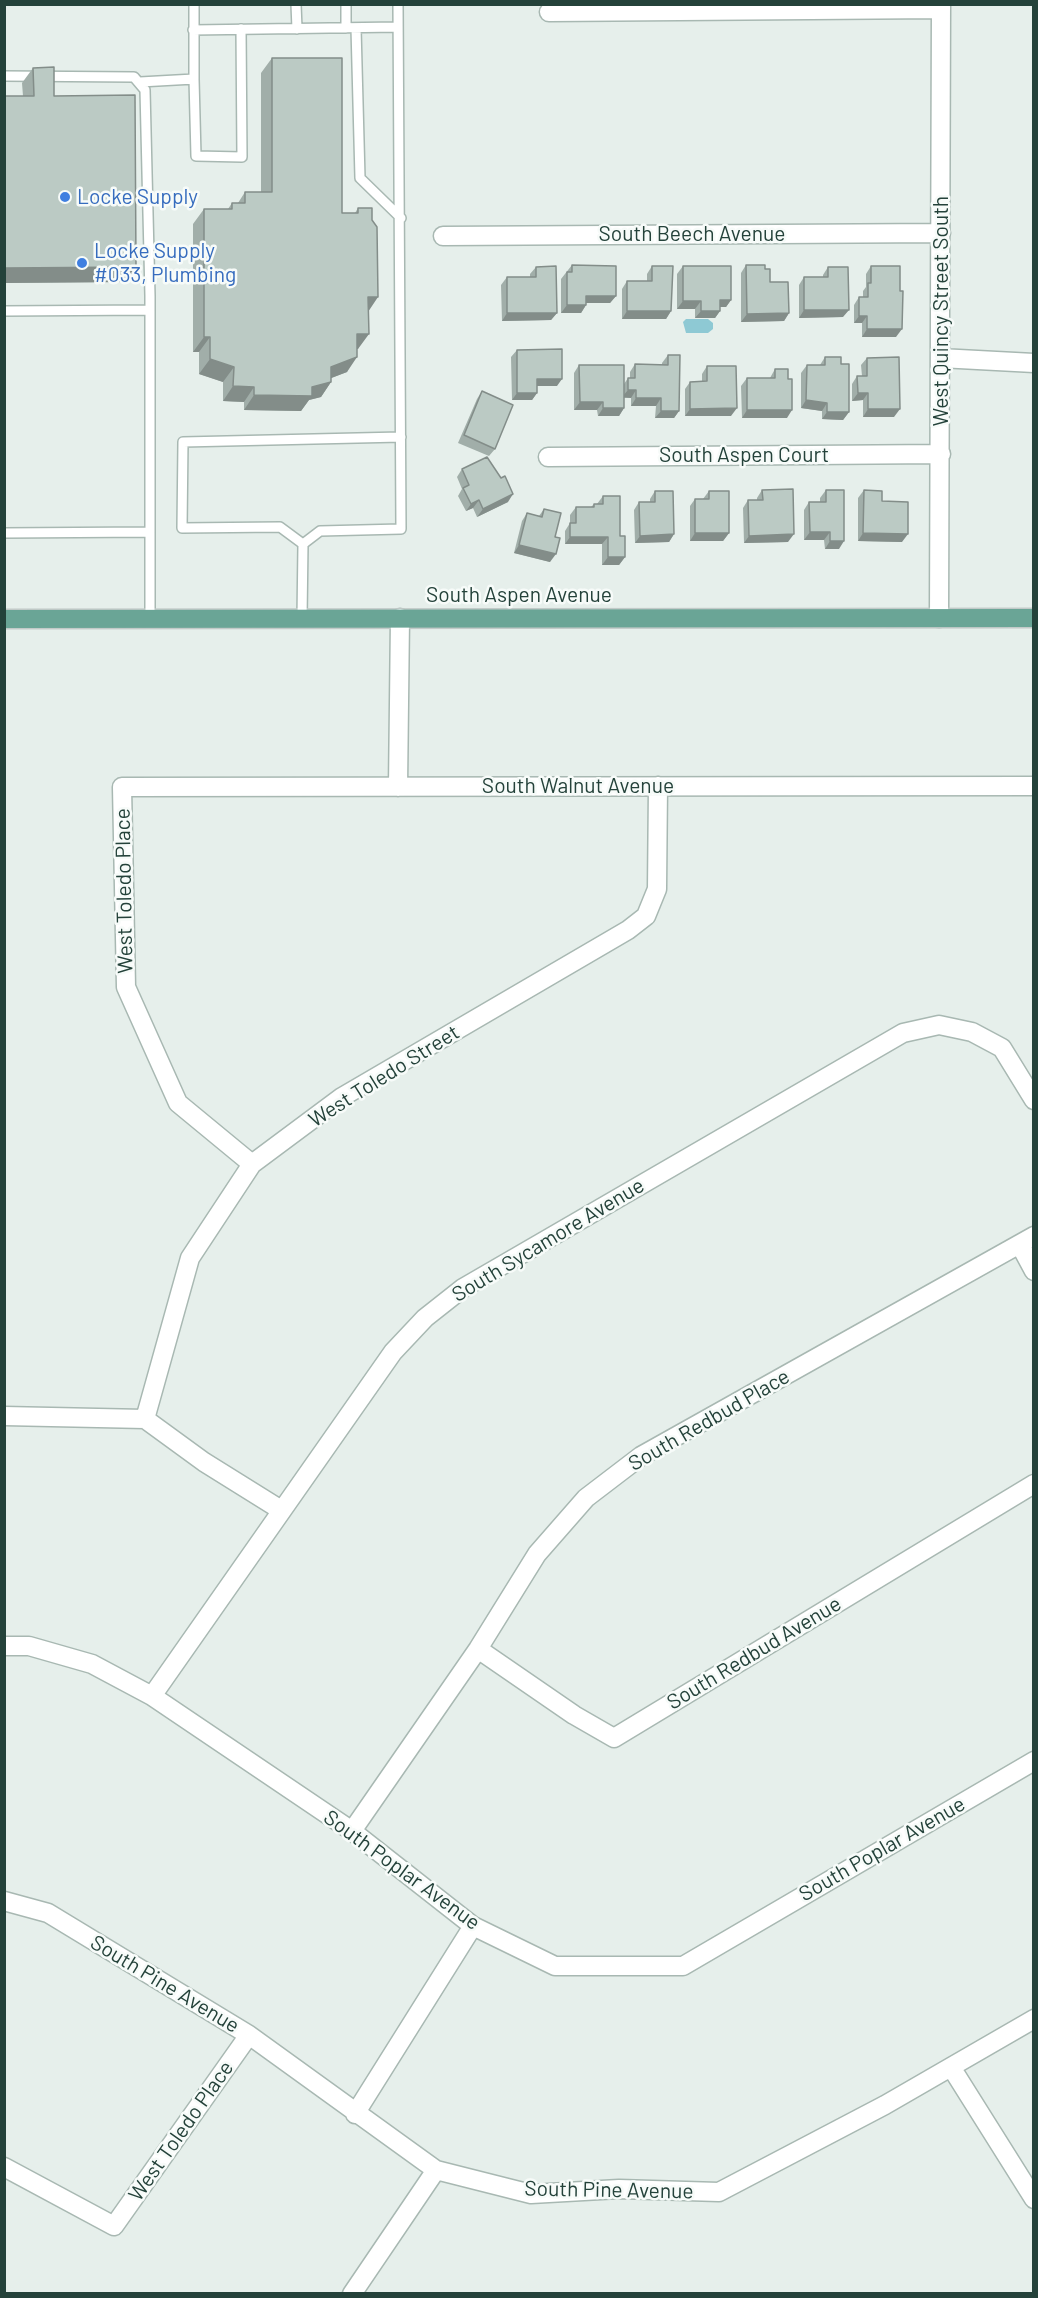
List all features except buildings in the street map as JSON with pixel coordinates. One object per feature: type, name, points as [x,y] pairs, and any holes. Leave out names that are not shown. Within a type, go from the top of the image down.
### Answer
[{"type":"main road","name":"South Aspen Avenue","points":[[4,620],[1034,618]]},
{"type":"street","points":[[549,12],[941,7]]},
{"type":"street","name":"West Quincy Street South","points":[[939,618],[941,7]]},
{"type":"street","name":"South Beech Avenue","points":[[443,236],[941,233]]},
{"type":"street","points":[[940,358],[1034,363]]},
{"type":"street","name":"South Aspen Court","points":[[548,457],[941,454]]},
{"type":"street","points":[[398,787],[399,618]]},
{"type":"street","name":"West Toledo Street","points":[[145,1419],[190,1258],[252,1164],[342,1097],[628,930],[646,916],[657,889],[658,786]]},
{"type":"street","name":"South Walnut Avenue","points":[[122,787],[1034,786]]},
{"type":"street","name":"West Toledo Place","points":[[122,787],[126,987],[178,1103],[252,1164]]},
{"type":"street","name":"South Sycamore Avenue","points":[[152,1696],[393,1352],[424,1318],[463,1288],[903,1033],[939,1025],[972,1032],[1002,1048],[1034,1100]]},
{"type":"street","points":[[1027,1240],[1034,1271]]},
{"type":"street","name":"South Redbud Place","points":[[352,1831],[478,1649],[537,1554],[586,1498],[641,1456],[1027,1240]]},
{"type":"street","points":[[4,1416],[145,1419],[204,1462],[281,1510]]},
{"type":"street","name":"South Redbud Avenue","points":[[478,1649],[574,1715],[614,1738],[1034,1484]]},
{"type":"street","name":"South Poplar Avenue","points":[[4,1646],[29,1646],[92,1664],[152,1696],[352,1831],[474,1926],[555,1966],[682,1966],[1034,1761]]},
{"type":"street","name":"South Pine Avenue","points":[[4,1901],[48,1913],[249,2035],[355,2114],[436,2170],[531,2194],[619,2189],[719,2192],[951,2067],[1034,2019]]},
{"type":"street","points":[[355,2114],[474,1926]]},
{"type":"street","name":"West Toledo Place","points":[[4,2167],[114,2226],[249,2035]]},
{"type":"street","points":[[951,2067],[1034,2199]]},
{"type":"street","points":[[352,2294],[436,2170]]},
{"type":"lane","points":[[194,4],[196,156],[242,157],[241,29]]},
{"type":"lane","points":[[296,4],[297,28]]},
{"type":"lane","points":[[346,4],[346,28]]},
{"type":"lane","points":[[303,544],[320,531],[401,529],[398,4]]},
{"type":"lane","points":[[194,30],[398,27]]},
{"type":"lane","points":[[356,28],[360,178],[401,218]]},
{"type":"lane","points":[[4,76],[134,77],[145,90],[150,310],[150,619]]},
{"type":"lane","points":[[140,82],[194,79]]},
{"type":"lane","points":[[4,311],[150,310]]},
{"type":"lane","points":[[303,544],[280,527],[182,528],[183,442],[401,437]]},
{"type":"lane","points":[[4,533],[150,532]]},
{"type":"lane","points":[[302,618],[303,544]]},
{"type":"water","points":[[686,319],[708,319],[713,323],[713,329],[708,333],[686,333],[683,322]]},
{"type":"place","name":"Locke Supply","points":[[65,197]]},
{"type":"place","name":"Locke Supply #033, Plumbing","points":[[82,263]]}]
